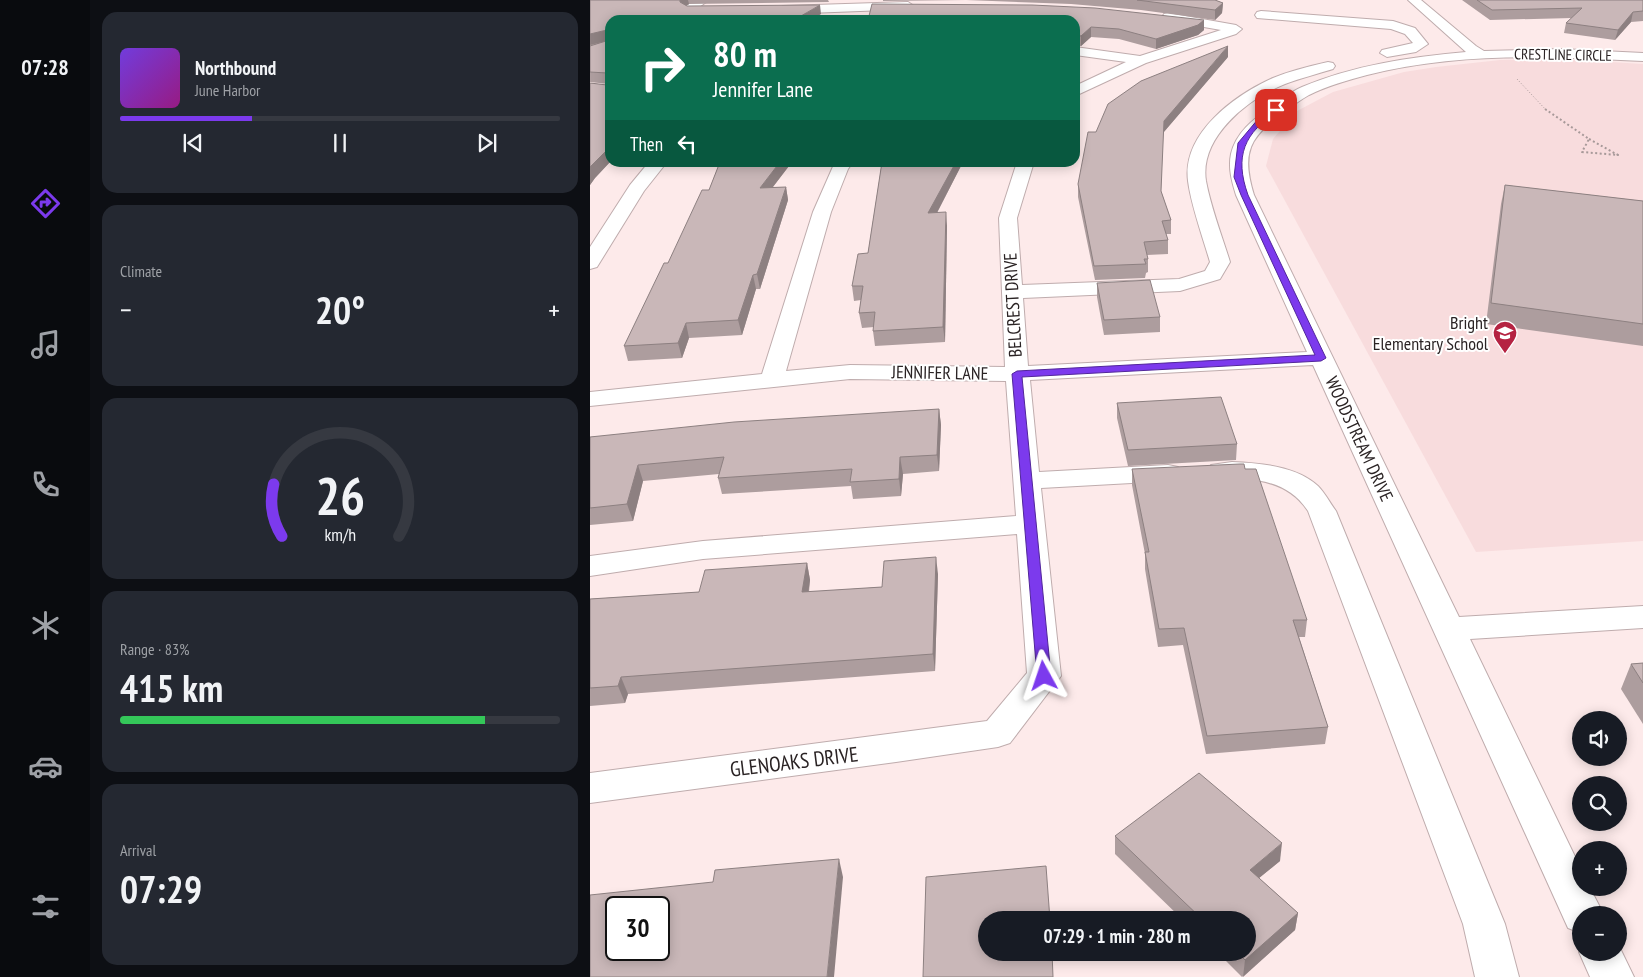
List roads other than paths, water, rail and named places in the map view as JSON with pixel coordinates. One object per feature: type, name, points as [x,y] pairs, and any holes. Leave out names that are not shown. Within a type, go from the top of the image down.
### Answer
[{"type":"street","points":[[1414,0],[1471,49],[1482,55]]},
{"type":"street","points":[[680,15],[705,5]]},
{"type":"street","points":[[769,10],[922,6]]},
{"type":"street","points":[[1013,292],[1180,285],[1214,275],[1220,262],[1197,180],[1198,159],[1208,133],[1244,100],[1279,81],[1320,68],[1411,49],[1422,44],[1410,31],[1393,25],[1252,18],[1158,16]]},
{"type":"street","points":[[1080,90],[1141,60],[1252,18]]},
{"type":"street","points":[[1080,52],[1141,60]]},
{"type":"street","name":"CRESTLINE CIRCLE","points":[[1482,55],[1589,54],[1643,58]]},
{"type":"street","name":"WOODSTREAM DRIVE","points":[[1482,55],[1427,61],[1362,72],[1305,92],[1262,119],[1241,143],[1238,177],[1244,195],[1578,906]]},
{"type":"street","points":[[590,263],[636,189],[655,167]]},
{"type":"street","points":[[772,379],[822,212],[841,167]]},
{"type":"street","name":"BELCREST DRIVE","points":[[998,733],[1044,676],[1017,374],[1008,218],[1024,167]]},
{"type":"street","name":"JENNIFER LANE","points":[[590,399],[850,372],[1017,374],[1321,358]]},
{"type":"street","points":[[1027,481],[1239,470],[1278,475],[1307,490],[1322,511],[1477,906],[1484,924],[1497,977]]},
{"type":"street","points":[[590,566],[703,550],[1031,524]]},
{"type":"street","points":[[1449,629],[1643,617]]},
{"type":"street","name":"GLENOAKS DRIVE","points":[[590,788],[907,748],[998,733]]},
{"type":"street","points":[[1604,961],[1612,977]]},
{"type":"place","name":"Bright Elementary School","points":[[1505,354]]}]
